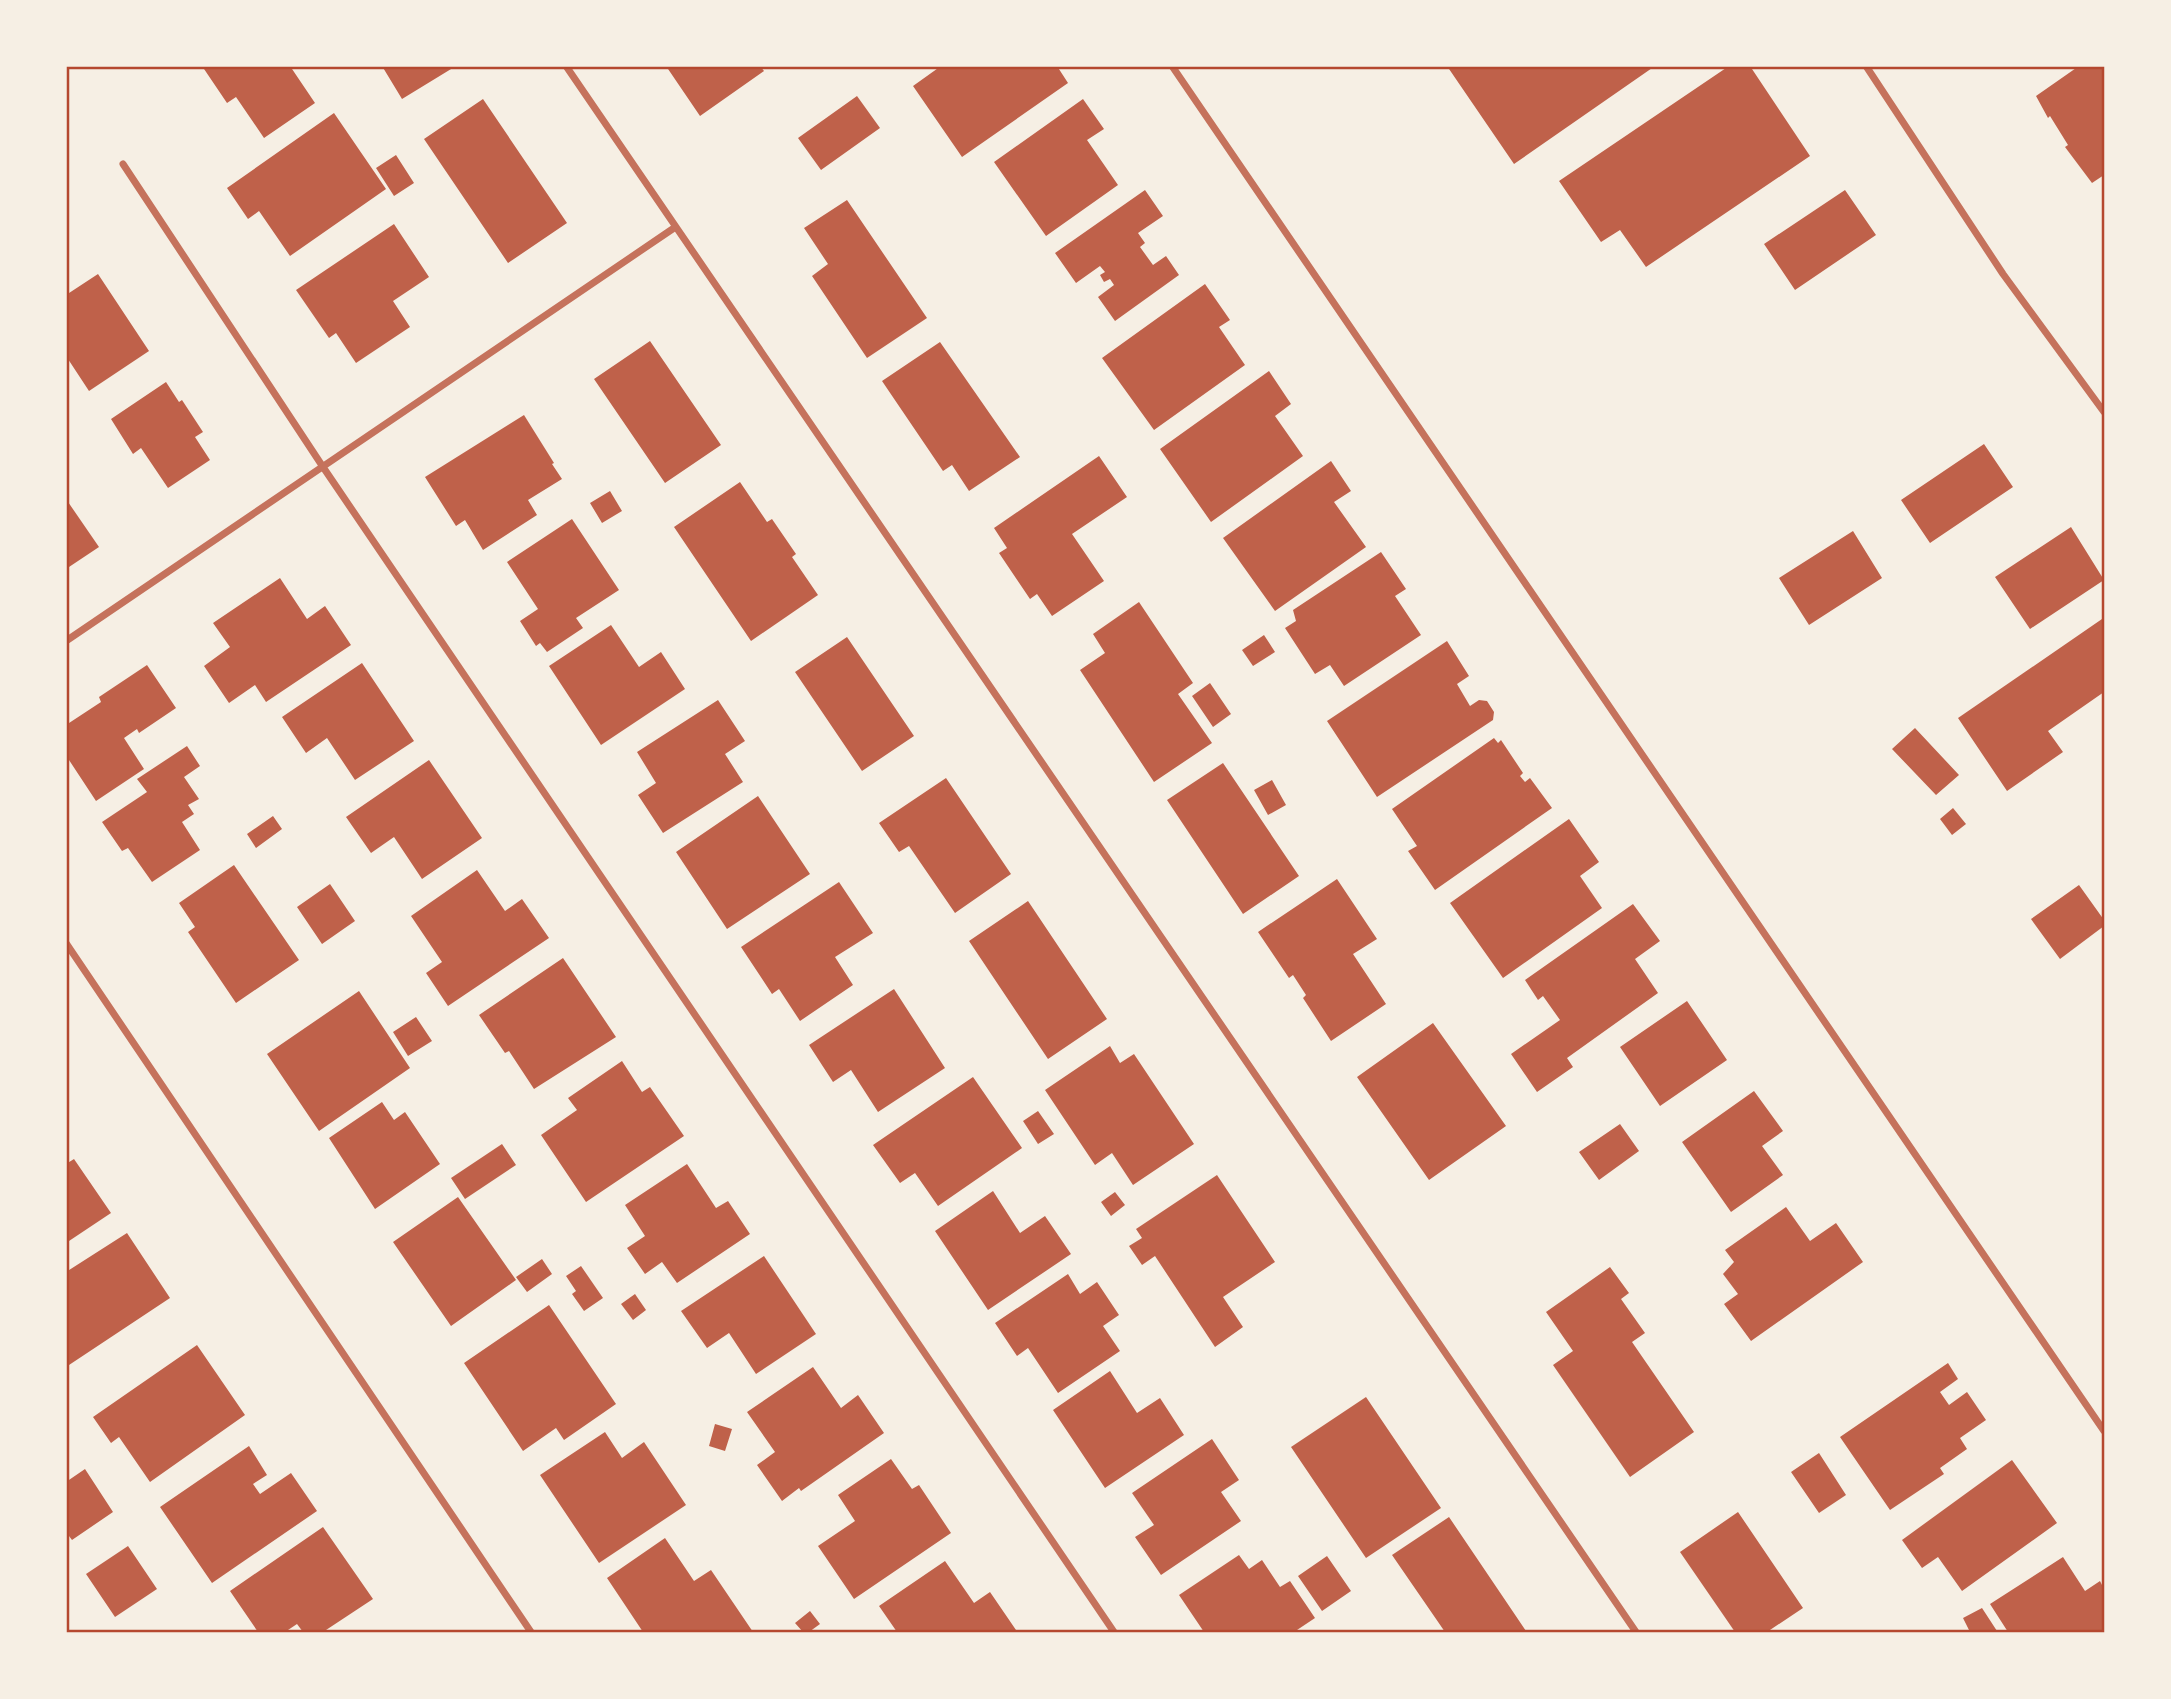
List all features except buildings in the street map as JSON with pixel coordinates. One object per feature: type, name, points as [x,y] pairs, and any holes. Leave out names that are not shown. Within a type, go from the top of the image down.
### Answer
[{"type":"street","points":[[566,66],[674,228],[1636,1633]]},
{"type":"street","points":[[1172,66],[2105,1431]]},
{"type":"street","points":[[1866,66],[2003,274],[2105,412]]},
{"type":"street","points":[[123,164],[323,467],[1115,1633]]},
{"type":"street","points":[[66,641],[674,228]]},
{"type":"street","points":[[66,943],[531,1633]]}]
